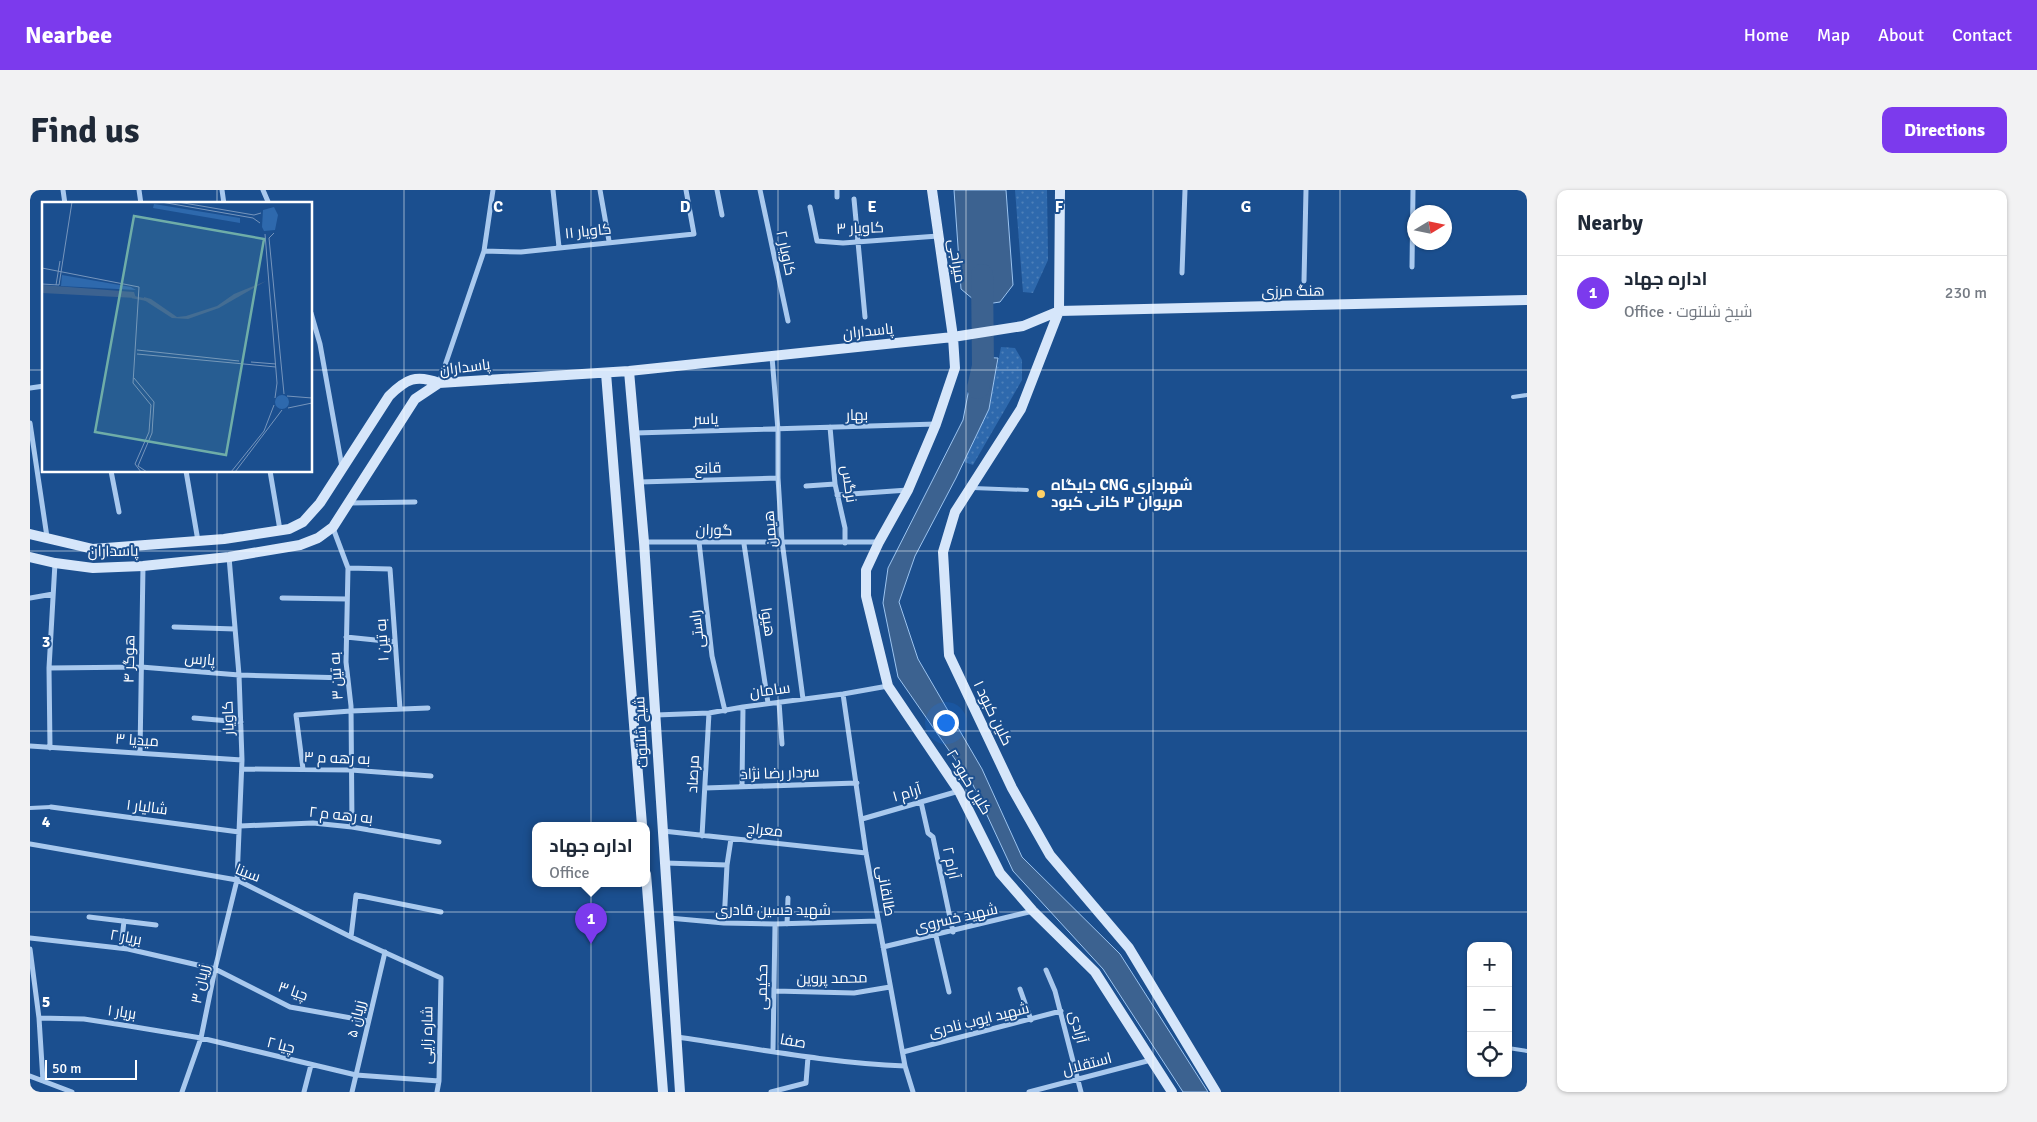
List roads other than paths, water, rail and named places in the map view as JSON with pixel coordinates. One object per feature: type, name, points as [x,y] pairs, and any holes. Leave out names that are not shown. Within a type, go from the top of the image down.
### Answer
[{"type":"main road","name":"میراجی","points":[[932,190],[953,337]]},
{"type":"main road","points":[[1059,311],[1060,190]]},
{"type":"main road","name":"هنگ مرزی","points":[[1059,311],[1527,300]]},
{"type":"main road","name":"پاسداران","points":[[30,557],[55,563],[94,568],[142,566],[229,557],[300,545],[318,538],[332,527],[415,399],[439,383],[629,371],[953,337],[1023,326],[1059,311]]},
{"type":"main road","name":"کلین کبود ۱","points":[[1059,311],[1021,410],[955,512],[943,552],[949,655],[1012,788],[1050,855],[1129,948],[1216,1092]]},
{"type":"main road","name":"کلین کبود ۲","points":[[953,337],[954,368],[936,424],[908,490],[879,542],[866,570],[866,596],[888,686],[959,791],[1000,872],[1033,911],[1094,972],[1172,1092]]},
{"type":"main road","name":"شیخ شلتوت","points":[[629,371],[644,542],[680,1092]]},
{"type":"main road","name":"شیخ شلتوت","points":[[606,373],[642,822]]},
{"type":"main road","points":[[30,534],[93,549],[198,541],[289,529],[303,522],[320,503],[389,396],[402,383],[425,377],[439,383]]},
{"type":"main road","points":[[647,887],[663,1092]]},
{"type":"street","points":[[263,190],[268,202]]},
{"type":"street","points":[[439,383],[484,251],[493,190]]},
{"type":"street","points":[[553,190],[560,247]]},
{"type":"street","points":[[600,190],[609,241]]},
{"type":"street","name":"کاویار ۱۱","points":[[484,251],[521,252],[609,241],[694,234],[686,190]]},
{"type":"street","points":[[717,190],[722,215]]},
{"type":"street","name":"کاویار ۲","points":[[760,190],[788,320]]},
{"type":"street","points":[[837,190],[837,197]]},
{"type":"street","points":[[1182,273],[1185,190]]},
{"type":"street","points":[[1304,281],[1306,190]]},
{"type":"street","points":[[1412,267],[1413,190]]},
{"type":"street","points":[[854,199],[865,317]]},
{"type":"street","name":"کاویار ۳","points":[[810,207],[817,241],[859,242],[938,236]]},
{"type":"street","points":[[312,316],[320,344],[342,468]]},
{"type":"street","name":"هیمن","points":[[772,357],[778,430],[778,478],[782,541],[803,699]]},
{"type":"street","points":[[30,423],[48,538]]},
{"type":"street","name":"بهار","points":[[778,430],[936,424]]},
{"type":"street","name":"نرگس","points":[[830,428],[835,484],[845,528],[845,543]]},
{"type":"street","name":"یاسر","points":[[634,433],[778,430]]},
{"type":"street","points":[[112,472],[119,512]]},
{"type":"street","points":[[186,472],[198,541]]},
{"type":"street","points":[[270,472],[280,531]]},
{"type":"street","name":"قانع","points":[[638,482],[778,478]]},
{"type":"street","points":[[806,486],[835,484]]},
{"type":"street","points":[[837,495],[908,490]]},
{"type":"street","points":[[346,503],[415,502]]},
{"type":"street","name":"به تین ۳","points":[[332,527],[348,568],[346,638],[351,711],[352,826]]},
{"type":"street","name":"گوران","points":[[644,542],[744,544],[782,541],[879,542]]},
{"type":"street","name":"راستی","points":[[699,542],[712,656],[725,711]]},
{"type":"street","name":"هیوا","points":[[744,544],[768,703]]},
{"type":"street","name":"کاویار","points":[[229,557],[239,675],[242,760],[237,880]]},
{"type":"street","points":[[50,748],[50,668],[55,563]]},
{"type":"street","name":"هوگر ۴","points":[[140,753],[142,566]]},
{"type":"street","name":"به تین ۱","points":[[348,568],[390,569],[400,709]]},
{"type":"street","points":[[30,598],[53,594]]},
{"type":"street","points":[[282,598],[347,599]]},
{"type":"street","points":[[174,627],[235,629]]},
{"type":"street","points":[[346,638],[395,642]]},
{"type":"street","name":"پارس","points":[[50,668],[141,667],[239,675],[348,678]]},
{"type":"street","name":"سامان","points":[[655,715],[709,713],[743,706],[843,694],[888,686]]},
{"type":"street","name":"طالقانی","points":[[843,694],[878,922],[905,1066],[913,1092]]},
{"type":"street","points":[[779,702],[782,744]]},
{"type":"street","points":[[742,788],[743,706]]},
{"type":"street","points":[[303,769],[296,715],[428,708]]},
{"type":"street","name":"مرصاد","points":[[702,836],[709,713]]},
{"type":"street","points":[[194,718],[241,722]]},
{"type":"street","name":"میدیا ۳","points":[[30,746],[242,760]]},
{"type":"street","name":"به رهه م ۳","points":[[242,769],[351,770],[431,776]]},
{"type":"street","name":"سردار رضا نژاد","points":[[705,788],[856,783]]},
{"type":"street","name":"آرام ۱","points":[[862,819],[959,791]]},
{"type":"street","name":"آرام ۲","points":[[921,802],[928,833],[933,837],[952,932]]},
{"type":"street","name":"شالیار ۱","points":[[51,807],[240,829]]},
{"type":"street","name":"به رهه م ۲","points":[[240,829],[313,823],[352,826],[438,842]]},
{"type":"street","name":"معراج","points":[[662,830],[866,853]]},
{"type":"street","points":[[724,923],[727,865],[732,839]]},
{"type":"street","name":"سینا","points":[[30,844],[237,880],[351,937],[440,978]]},
{"type":"street","points":[[665,863],[727,865]]},
{"type":"street","name":"زریان ۳","points":[[182,1092],[201,1038],[237,880]]},
{"type":"street","points":[[351,937],[356,895],[441,912]]},
{"type":"street","points":[[787,924],[788,898]]},
{"type":"street","name":"شهید خسروی","points":[[883,948],[1033,911]]},
{"type":"street","points":[[89,917],[156,925]]},
{"type":"street","name":"شهید حسین قادری","points":[[668,918],[724,923],[775,924],[878,922]]},
{"type":"street","points":[[121,948],[124,920]]},
{"type":"street","name":"حکیمی","points":[[773,1050],[775,924]]},
{"type":"street","points":[[936,936],[949,992]]},
{"type":"street","name":"بریار ۲","points":[[30,938],[121,948],[216,969]]},
{"type":"street","points":[[30,948],[39,1018],[43,1081]]},
{"type":"street","name":"زریان ۵","points":[[352,1092],[385,952]]},
{"type":"street","name":"چیا ۳","points":[[216,969],[290,1007],[368,1021]]},
{"type":"street","name":"آزادی","points":[[1046,970],[1056,991],[1081,1092]]},
{"type":"street","name":"شاره زایی","points":[[437,1092],[439,1081],[440,978]]},
{"type":"street","name":"محمد پروین","points":[[775,991],[854,993],[890,987]]},
{"type":"street","points":[[1020,989],[1031,1020]]},
{"type":"street","name":"شهید ایوب نادری","points":[[903,1052],[1061,1011]]},
{"type":"street","name":"بریار ۱","points":[[39,1018],[84,1020],[201,1038]]},
{"type":"street","name":"صفا","points":[[677,1036],[808,1057],[905,1066]]},
{"type":"street","name":"چیا ۲","points":[[201,1038],[356,1075],[439,1081]]},
{"type":"street","points":[[770,1092],[806,1083],[808,1057]]},
{"type":"street","name":"استقلال","points":[[1029,1092],[1151,1060]]},
{"type":"street","points":[[304,1092],[311,1065]]},
{"type":"street","points":[[30,1076],[58,1090],[72,1092]]},
{"type":"lane","points":[[1512,397],[1527,395]]},
{"type":"lane","points":[[971,488],[1027,490]]},
{"type":"lane","points":[[30,808],[51,807]]},
{"type":"lane","points":[[1512,1049],[1527,1051]]},
{"type":"waterway","points":[[978,388],[983,366],[982,275]]},
{"type":"place","name":"جایگاه CNG شهرداری مریوان ۳ کانی کبود","points":[[1041,494]]},
{"type":"place","name":"اداره جهاد","points":[[591,944]]}]
